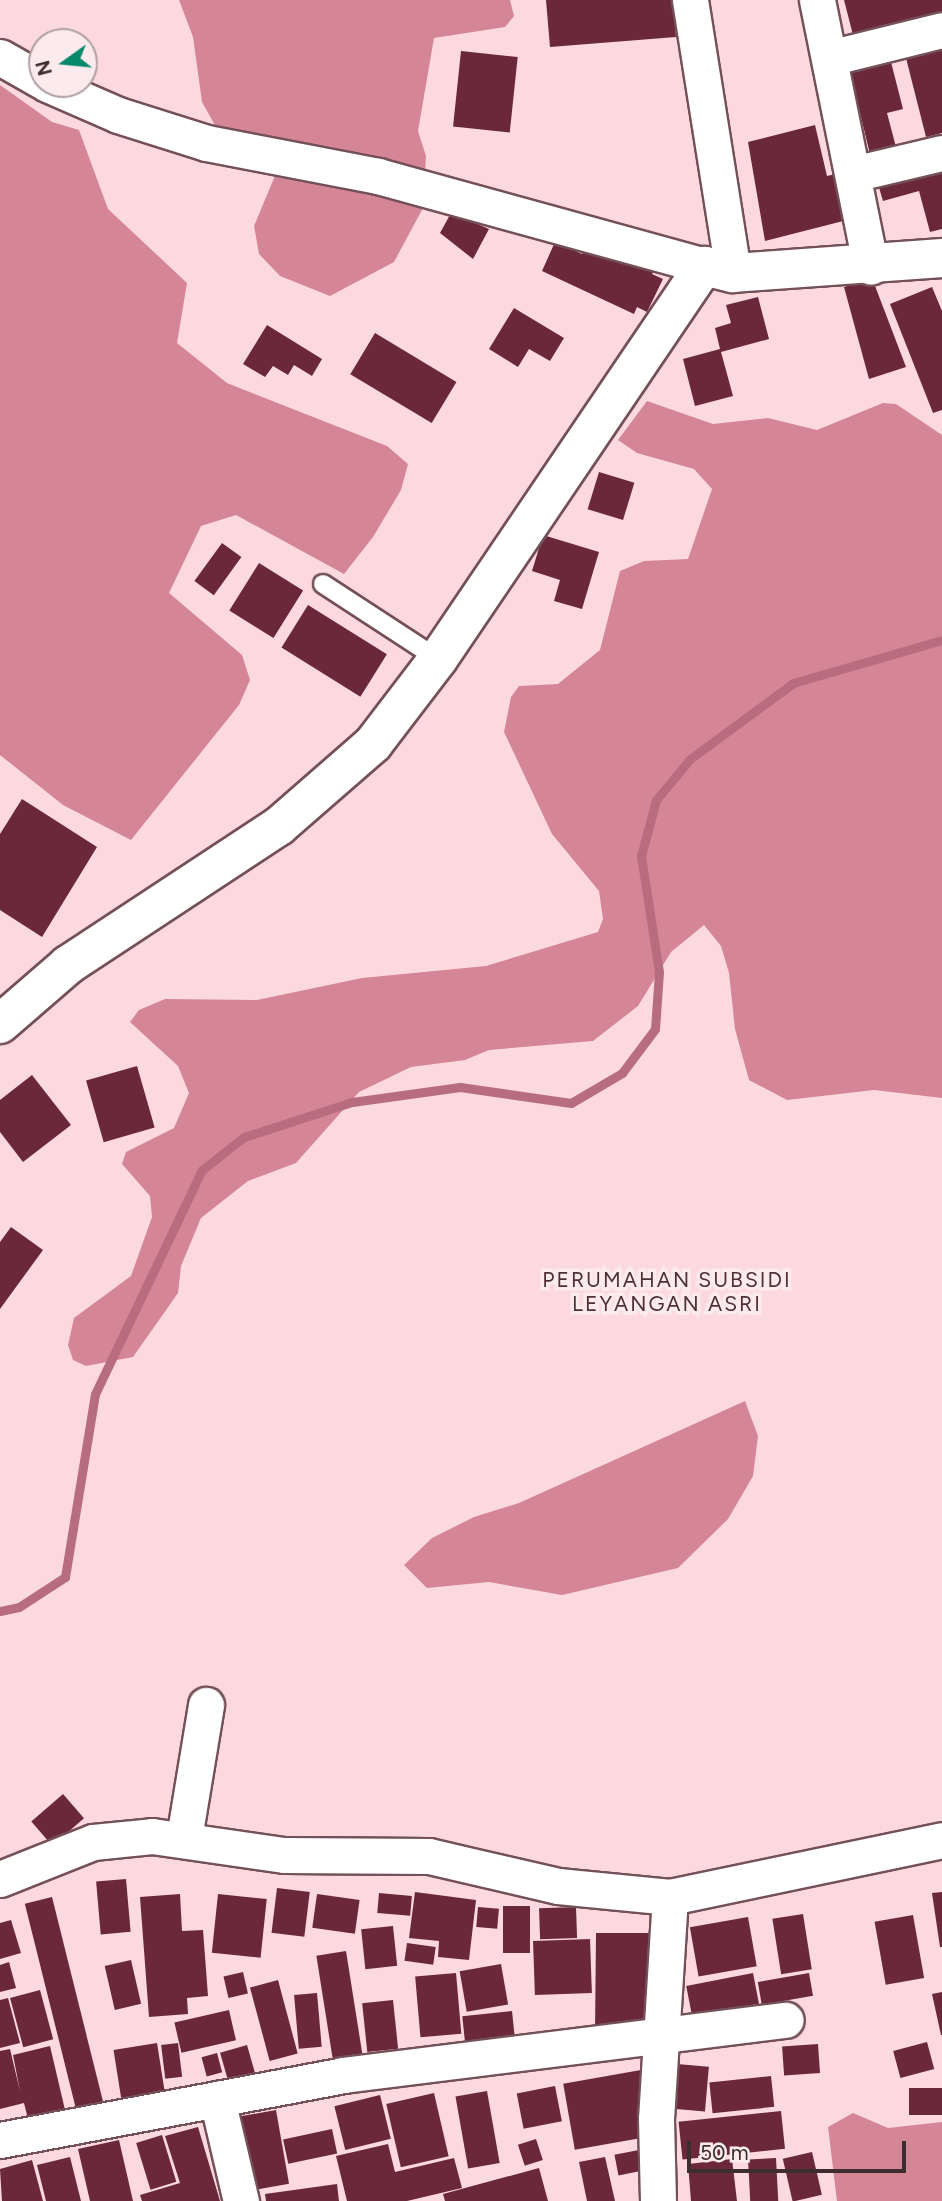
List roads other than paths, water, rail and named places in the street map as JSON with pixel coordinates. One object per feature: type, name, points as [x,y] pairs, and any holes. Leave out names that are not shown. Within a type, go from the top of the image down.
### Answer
[{"type":"street","points":[[0,1024],[68,965],[279,826],[337,780],[373,744],[438,659],[719,269],[690,0]]},
{"type":"street","points":[[817,0],[871,267]]},
{"type":"street","points":[[829,58],[942,30]]},
{"type":"street","points":[[0,57],[28,73]]},
{"type":"street","points":[[79,98],[118,115],[207,143],[378,176],[719,269],[871,267],[942,258]]},
{"type":"street","points":[[853,174],[942,153]]},
{"type":"street","points":[[184,1838],[206,1705]]},
{"type":"street","points":[[0,1879],[119,1836],[184,1838],[284,1855],[429,1856],[558,1886],[670,1897],[942,1840]]},
{"type":"street","points":[[658,2201],[670,1897]]},
{"type":"street","points":[[0,2140],[344,2074],[786,2020]]},
{"type":"street","points":[[217,2099],[241,2201]]},
{"type":"lane","points":[[323,584],[438,659]]},
{"type":"waterway","points":[[0,1611],[19,1607],[65,1577],[95,1394],[202,1170],[244,1137],[352,1102],[460,1087],[571,1103],[622,1073],[655,1029],[659,972],[641,856],[656,800],[690,759],[793,683],[942,640]]},
{"type":"district","name":"PERUMAHAN SUBSIDI LEYANGAN ASRI","points":[[667,1292]]}]
